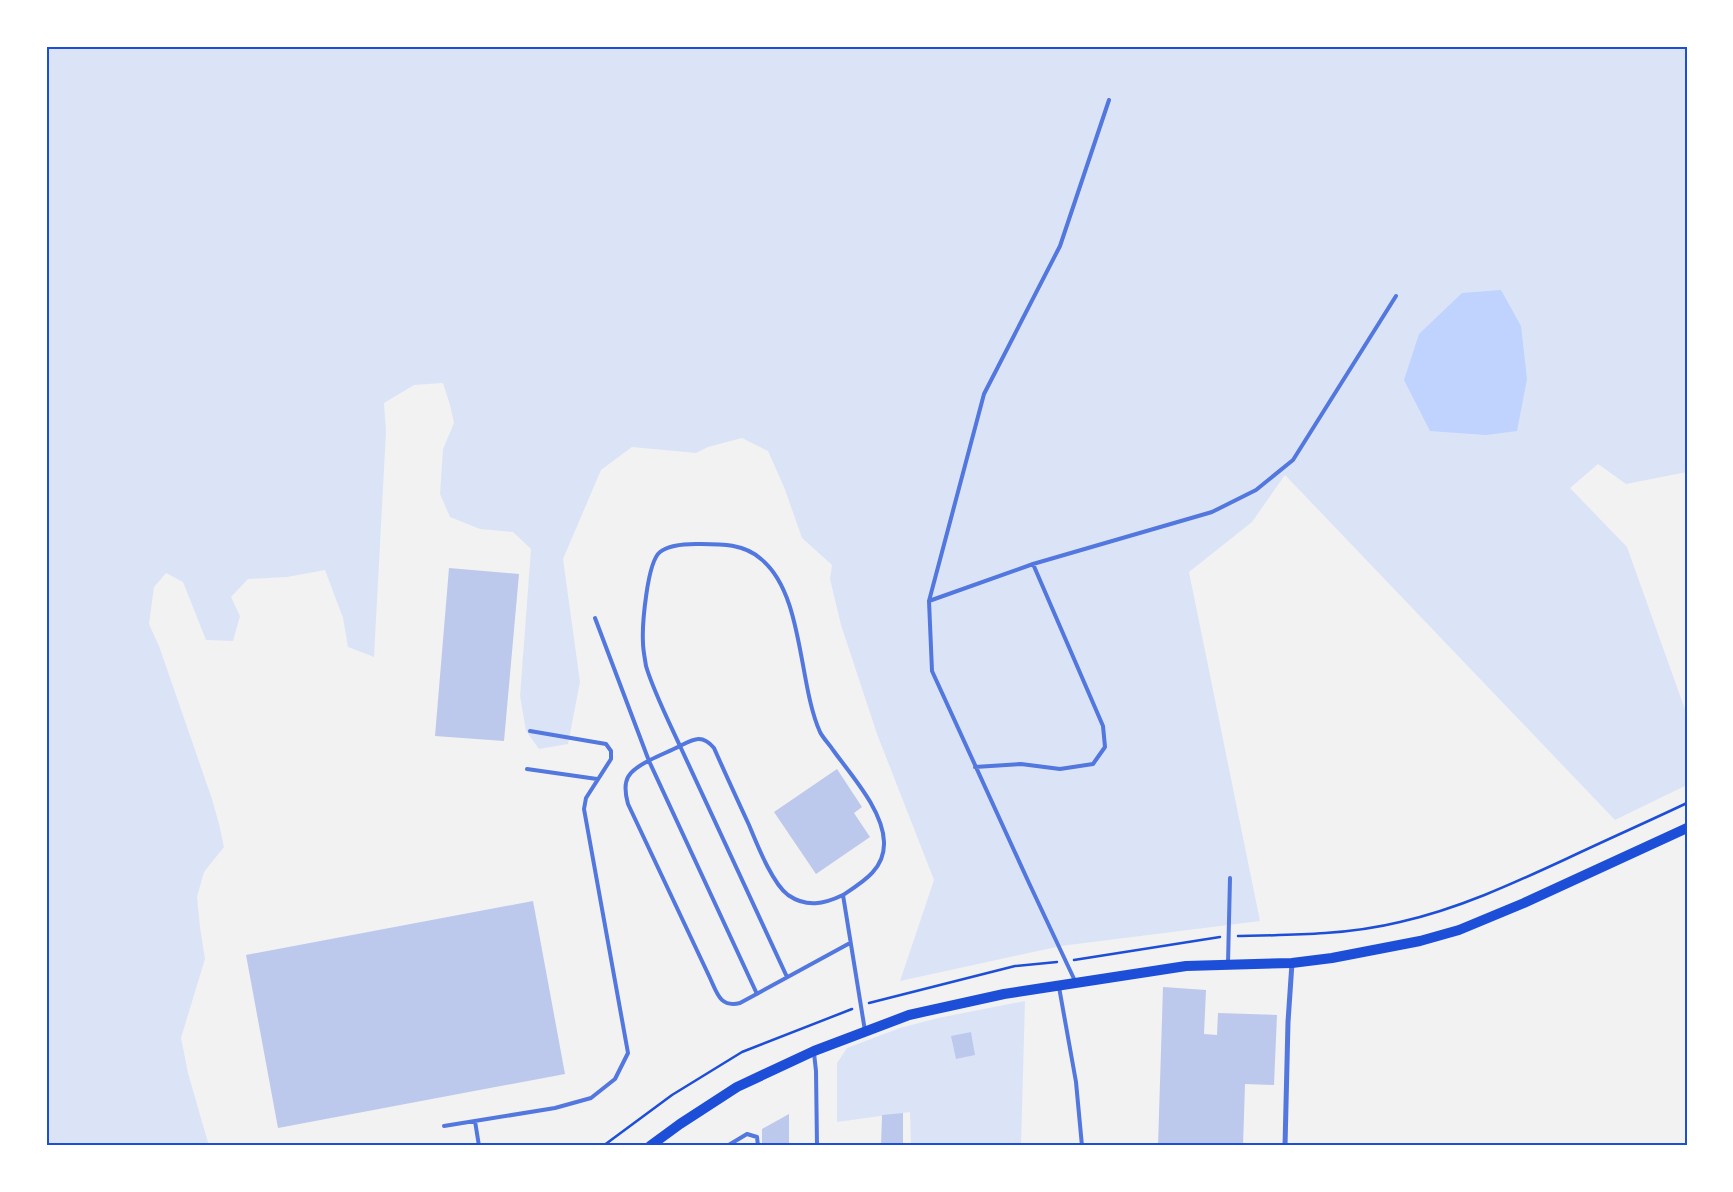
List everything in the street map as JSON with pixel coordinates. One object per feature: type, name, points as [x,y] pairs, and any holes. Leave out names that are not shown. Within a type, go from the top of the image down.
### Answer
[{"type":"main road","points":[[655,1144],[680,1124],[737,1087],[814,1051],[909,1015],[1004,994],[1186,966],[1292,963],[1332,958],[1420,941],[1459,930],[1524,903],[1687,828]]},
{"type":"street","points":[[1285,1146],[1288,1022],[1292,963]]},
{"type":"lane","points":[[1076,983],[932,671],[929,600],[984,394],[1060,246],[1109,100]]},
{"type":"lane","points":[[929,600],[1033,564],[1105,545],[1212,512],[1256,490],[1293,460],[1396,296]]},
{"type":"lane","points":[[787,977],[680,746],[646,666],[642,644],[643,621],[650,573],[658,553],[666,548],[689,544],[717,544],[742,547],[759,557],[769,567],[783,590],[796,630],[814,715],[821,733],[864,793],[875,812],[884,840],[883,855],[876,870],[863,883],[828,902],[813,904],[801,901],[788,894],[780,886],[765,860],[714,748],[707,740],[700,739],[680,746],[636,767],[628,775],[624,791],[628,804],[719,997],[724,1003],[734,1005],[758,994],[850,944]]},
{"type":"lane","points":[[975,767],[1021,764],[1060,769],[1093,764],[1105,747],[1103,726],[1033,564]]},
{"type":"lane","points":[[595,618],[649,761],[758,994]]},
{"type":"lane","points":[[444,1126],[555,1108],[591,1098],[615,1078],[628,1053],[584,809],[586,798],[611,759],[611,752],[606,744],[530,731]]},
{"type":"lane","points":[[527,769],[597,779]]},
{"type":"lane","points":[[1228,964],[1230,878]]},
{"type":"lane","points":[[843,895],[865,1031]]},
{"type":"lane","points":[[1058,985],[1076,1082],[1082,1146]]},
{"type":"lane","points":[[814,1051],[817,1146]]},
{"type":"lane","points":[[475,1121],[479,1146]]},
{"type":"lane","points":[[726,1146],[748,1134],[758,1137],[758,1146]]},
{"type":"shaded area","points":[[46,46],[1687,46],[1687,472],[1626,484],[1598,464],[1570,488],[1627,547],[1687,715],[1687,785],[1615,820],[1285,475],[1252,522],[1189,572],[1260,921],[1061,946],[900,981],[934,880],[877,734],[841,625],[830,579],[832,565],[802,538],[784,487],[768,451],[742,438],[708,447],[696,453],[632,447],[601,470],[563,559],[580,682],[568,744],[539,749],[526,731],[520,696],[531,549],[513,532],[480,529],[450,517],[440,494],[443,449],[454,423],[450,405],[443,383],[414,385],[384,403],[386,432],[374,657],[348,647],[343,618],[325,570],[287,577],[248,579],[231,597],[240,616],[233,641],[206,640],[183,582],[166,573],[154,587],[149,624],[159,646],[212,799],[224,847],[204,872],[197,897],[205,959],[181,1038],[188,1073],[209,1146],[46,1146]]},
{"type":"shaded area","points":[[1025,1001],[1021,1146],[911,1146],[910,1112],[837,1122],[837,1063],[847,1048],[900,1028],[938,1018]]},
{"type":"water","points":[[1501,290],[1521,326],[1527,379],[1517,431],[1486,435],[1430,431],[1404,380],[1419,334],[1462,293]]},
{"type":"building","points":[[449,568],[519,574],[504,741],[435,736]]},
{"type":"building","points":[[837,769],[862,807],[854,813],[870,837],[816,874],[774,812]]},
{"type":"building","points":[[533,901],[565,1074],[278,1128],[246,955]]},
{"type":"building","points":[[1163,987],[1206,990],[1204,1034],[1217,1035],[1218,1013],[1277,1015],[1274,1085],[1245,1084],[1243,1146],[1158,1146]]},
{"type":"building","points":[[971,1032],[975,1055],[956,1059],[951,1036]]},
{"type":"building","points":[[903,1113],[903,1146],[881,1146],[882,1115]]},
{"type":"building","points":[[789,1114],[789,1146],[762,1146],[762,1129]]}]
